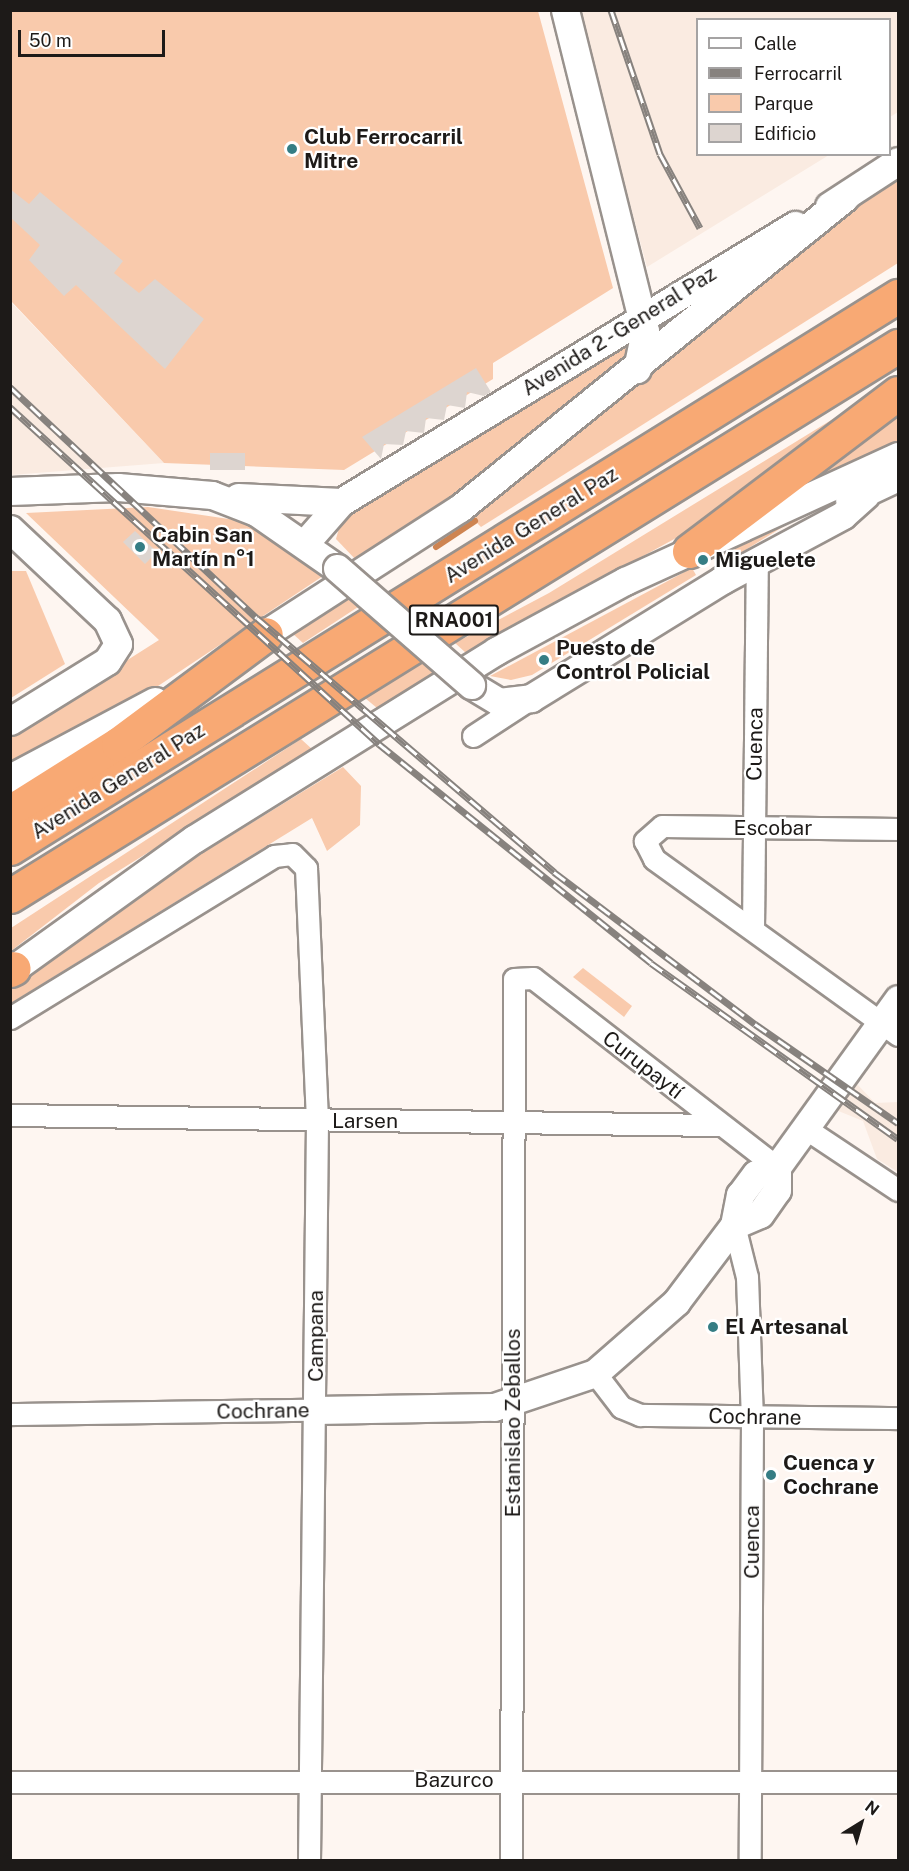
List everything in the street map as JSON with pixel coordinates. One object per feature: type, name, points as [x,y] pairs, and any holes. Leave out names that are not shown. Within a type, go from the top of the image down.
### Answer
[{"type":"highway","name":"Avenida General Paz","points":[[10,848],[898,296]]},
{"type":"highway","name":"Avenida General Paz","points":[[10,896],[898,346]]},
{"type":"highway","points":[[689,551],[898,393]]},
{"type":"highway","points":[[10,812],[118,744],[266,634]]},
{"type":"street","points":[[566,10],[621,227],[647,280],[663,291],[682,291]]},
{"type":"street","name":"Avenida 2 - General Paz","points":[[306,543],[341,502],[642,318],[682,291],[845,197],[898,161]]},
{"type":"street","points":[[10,778],[129,717],[266,634],[460,508],[637,369],[845,197]]},
{"type":"street","points":[[621,227],[620,242],[642,318],[645,344],[637,369]]},
{"type":"street","points":[[12,970],[194,839],[425,694],[568,610],[689,551],[898,456]]},
{"type":"street","points":[[473,736],[757,560],[781,551],[865,495],[898,477]]},
{"type":"street","points":[[10,491],[117,487],[341,502]]},
{"type":"street","points":[[212,495],[256,512],[306,543],[471,685],[499,702],[531,698]]},
{"type":"street","points":[[865,495],[898,497]]},
{"type":"street","points":[[10,529],[115,630],[118,644],[107,661],[10,721]]},
{"type":"street","name":"Cuenca","points":[[753,928],[757,560]]},
{"type":"street","name":"Escobar","points":[[753,928],[654,859],[646,849],[648,832],[662,826],[898,829]]},
{"type":"street","name":"Campana","points":[[10,1018],[274,856],[292,854],[309,877],[317,1121],[309,1860]]},
{"type":"street","points":[[753,928],[889,1029]]},
{"type":"street","name":"Curupaytí","points":[[511,985],[519,975],[533,978],[719,1125],[777,1167]]},
{"type":"street","name":"Estanislao Zeballos","points":[[511,985],[510,1123],[515,1402],[511,1860]]},
{"type":"street","points":[[595,1373],[676,1302],[734,1225],[760,1214],[777,1190],[777,1167],[805,1128],[889,1029],[898,999]]},
{"type":"street","name":"Larsen","points":[[10,1115],[719,1125]]},
{"type":"street","points":[[805,1128],[898,1190]]},
{"type":"street","name":"Cuenca","points":[[734,1225],[747,1277],[752,1418],[750,1860]]},
{"type":"street","name":"Cochrane","points":[[10,1414],[494,1407],[515,1402],[595,1373],[621,1407],[640,1415],[898,1418]]},
{"type":"street","name":"Bazurco","points":[[10,1782],[310,1779],[898,1782]]},
{"type":"shaded area","points":[[578,11],[898,11],[898,112],[891,116],[891,18],[696,18],[696,156],[827,156],[647,267]]},
{"type":"shaded area","points":[[10,301],[164,463],[11,475]]},
{"type":"shaded area","points":[[850,1084],[857,1084],[875,1103],[898,1102],[898,1172],[877,1159],[863,1121],[836,1110]]},
{"type":"green space","name":"Club Ferrocarril Mitre","points":[[11,10],[538,11],[613,288],[493,363],[493,379],[344,470],[164,463],[11,301]]},
{"type":"green space","points":[[898,174],[898,263],[481,527],[471,517]]},
{"type":"green space","points":[[634,336],[636,352],[461,494],[357,561],[336,539],[341,521],[350,514]]},
{"type":"green space","points":[[898,379],[762,483],[687,532],[466,653],[455,643],[549,593]]},
{"type":"green space","points":[[898,406],[898,441],[786,490]]},
{"type":"green space","points":[[148,507],[249,522],[326,574],[134,702],[11,767],[11,734],[159,640],[26,513]]},
{"type":"green space","points":[[815,507],[721,565],[716,553]]},
{"type":"green space","points":[[692,568],[696,575],[532,675],[511,680],[490,676]]},
{"type":"green space","points":[[11,571],[26,571],[65,664],[11,698]]},
{"type":"green space","points":[[348,599],[358,607],[303,643],[292,633]]},
{"type":"green space","points":[[423,663],[435,673],[377,708],[365,698]]},
{"type":"green space","points":[[301,739],[313,750],[99,883],[11,951],[11,928]]},
{"type":"green space","points":[[343,767],[361,786],[360,825],[327,851],[312,818],[11,1003],[11,986],[51,955],[155,882]]},
{"type":"green space","points":[[583,968],[632,1006],[624,1017],[573,977]]},
{"type":"building","points":[[10,189],[29,204],[40,192],[123,261],[114,273],[139,293],[155,279],[204,319],[165,369],[76,285],[64,296],[29,260],[40,245],[10,217]]},
{"type":"building","points":[[476,368],[491,392],[484,396],[467,392],[465,408],[447,405],[444,420],[426,418],[424,433],[406,431],[403,445],[384,444],[381,459],[362,437]]},
{"type":"building","points":[[210,453],[245,453],[245,470],[210,470]]},
{"type":"building","name":"Cabin San Martín n°1","points":[[135,531],[157,552],[145,564],[123,542]]},
{"type":"waterway","points":[[436,547],[475,521]]},
{"type":"railway","points":[[611,10],[660,154],[700,228]]},
{"type":"railway","points":[[10,387],[257,618],[554,872],[755,1024],[898,1123]]},
{"type":"railway","points":[[10,407],[379,744],[651,963],[898,1139]]},
{"type":"place","name":"Club Ferrocarril Mitre","points":[[292,149]]},
{"type":"place","name":"Cabin San Martín n°1","points":[[140,547]]},
{"type":"place","name":"Miguelete","points":[[703,560]]},
{"type":"place","name":"Puesto de Control Policial","points":[[544,660]]},
{"type":"place","name":"El Artesanal","points":[[713,1327]]},
{"type":"place","name":"Cuenca y Cochrane","points":[[771,1475]]}]
